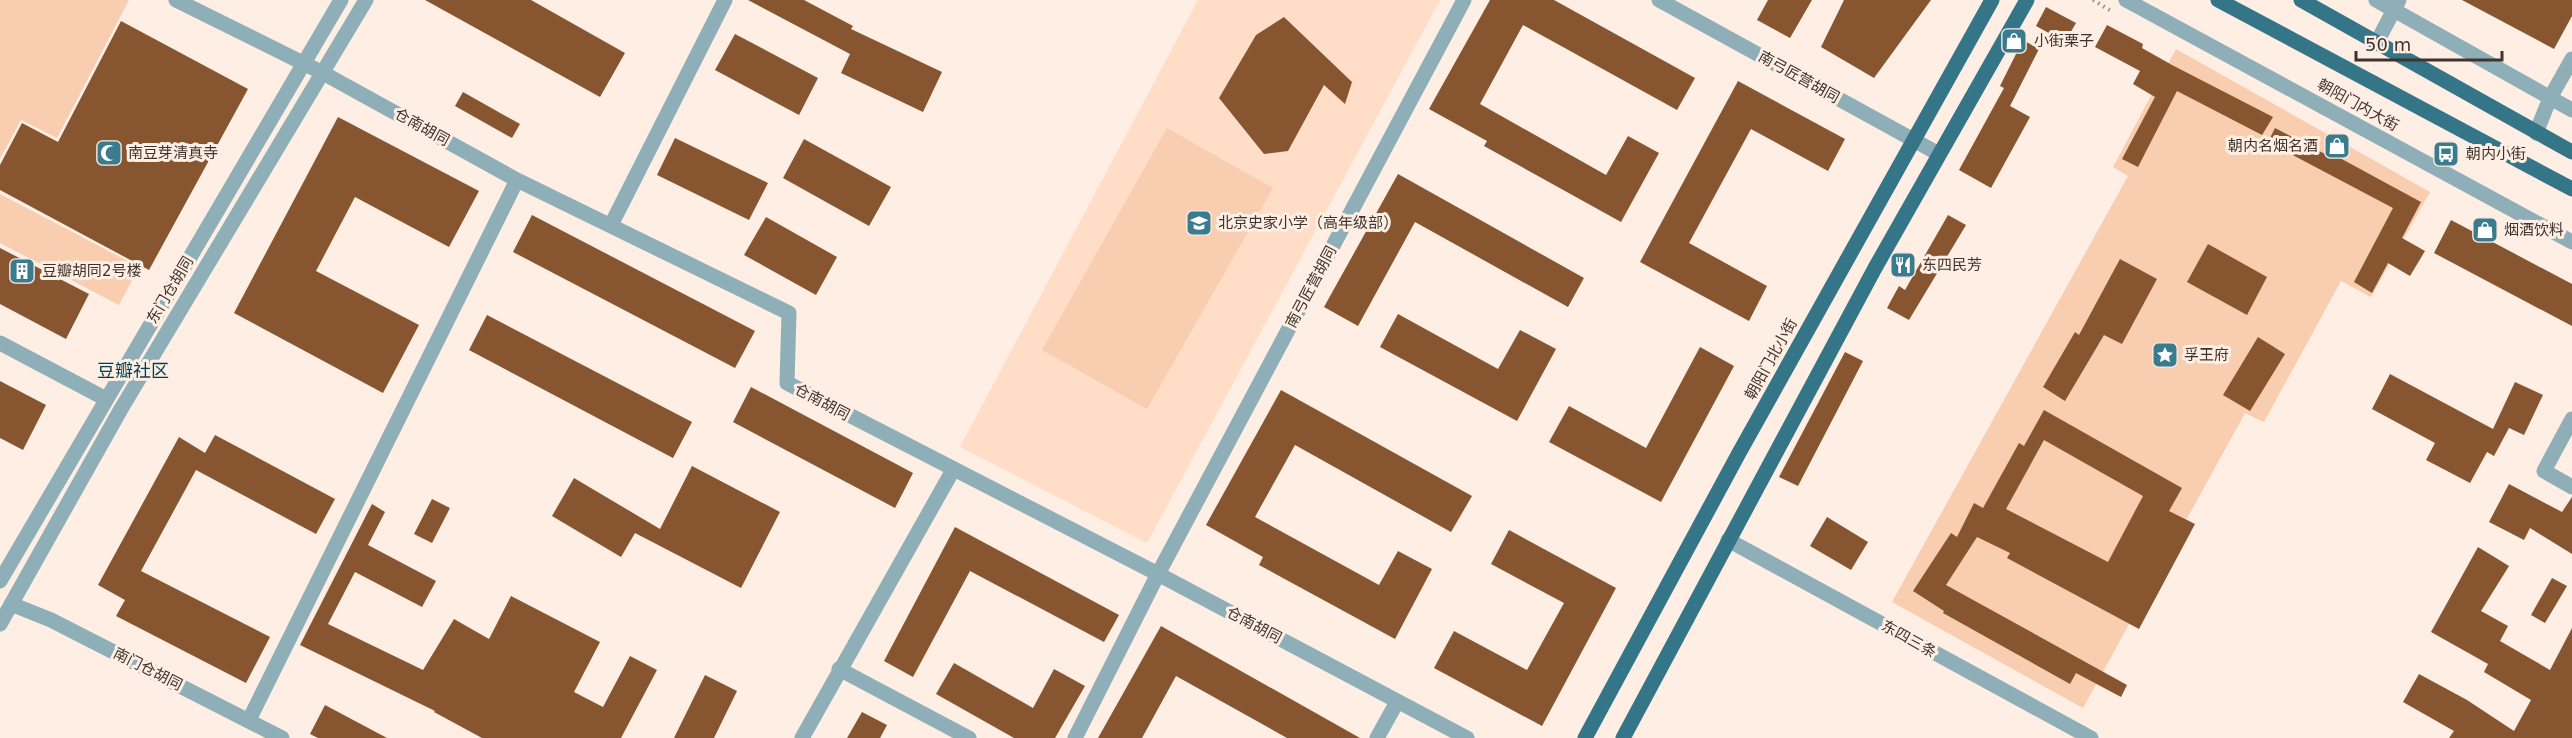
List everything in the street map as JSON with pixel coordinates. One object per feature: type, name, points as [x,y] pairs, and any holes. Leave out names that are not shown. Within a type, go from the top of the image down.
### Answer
[{"type":"main road","name":"朝阳门北小街","points":[[1586,738],[1739,453],[1992,0]]},
{"type":"main road","points":[[1623,738],[1875,267],[2027,0]]},
{"type":"main road","name":"朝阳门内大街","points":[[2218,0],[2572,189]]},
{"type":"main road","points":[[2301,0],[2377,42],[2410,64],[2572,152]]},
{"type":"street","name":"仓南胡同","points":[[176,0],[323,73],[517,180],[789,313],[787,383],[1158,574],[1467,738]]},
{"type":"street","name":"东门仓胡同","points":[[0,581],[341,0]]},
{"type":"street","name":"东门仓胡同","points":[[0,624],[121,409],[366,0]]},
{"type":"street","points":[[611,225],[725,0]]},
{"type":"street","name":"南弓匠营胡同","points":[[1075,738],[1158,574],[1464,0]]},
{"type":"street","name":"南弓匠营胡同","points":[[1659,0],[1940,154]]},
{"type":"street","name":"朝阳门内大街","points":[[2126,0],[2572,242]]},
{"type":"street","points":[[2376,0],[2396,5],[2572,110]]},
{"type":"street","points":[[2377,42],[2396,5]]},
{"type":"street","points":[[2536,133],[2550,98],[2572,59]]},
{"type":"street","points":[[249,720],[517,180]]},
{"type":"street","points":[[0,342],[106,399]]},
{"type":"street","points":[[2572,419],[2544,471],[2572,487]]},
{"type":"street","points":[[802,738],[953,470]]},
{"type":"street","name":"东四三条","points":[[1728,540],[2091,738]]},
{"type":"street","name":"南门仓胡同","points":[[11,604],[51,620],[282,738]]},
{"type":"street","points":[[839,669],[969,738]]},
{"type":"street","points":[[1377,738],[1397,702]]},
{"type":"shaded area","points":[[0,0],[129,0],[57,138],[21,120],[0,159]]},
{"type":"shaded area","name":"北京史家小学（高年级部）","points":[[1198,0],[1440,0],[1147,543],[960,447]]},
{"type":"shaded area","name":"孚王府","points":[[2176,49],[2430,192],[2371,297],[2341,281],[2264,422],[2245,413],[2083,708],[1892,602],[2128,176],[2113,167]]},
{"type":"shaded area","points":[[1167,128],[1273,188],[1147,409],[1042,350]]},
{"type":"shaded area","points":[[0,194],[139,267],[119,305],[0,243]]},
{"type":"building","points":[[425,0],[531,0],[625,53],[600,97]]},
{"type":"building","points":[[748,0],[804,0],[853,26],[851,29],[942,72],[923,112],[841,73],[850,54]]},
{"type":"building","points":[[1490,0],[1554,0],[1695,78],[1677,110],[1523,25],[1480,104],[1606,175],[1628,136],[1659,153],[1621,222],[1484,146],[1487,141],[1429,109]]},
{"type":"building","points":[[1768,0],[1812,0],[1790,38],[1757,20]]},
{"type":"building","points":[[1844,0],[1931,0],[1874,78],[1821,47]]},
{"type":"building","points":[[2462,0],[2572,0],[2572,16],[2554,49]]},
{"type":"building","points":[[2046,7],[2076,23],[2065,42],[2036,26]]},
{"type":"building","points":[[1284,17],[1352,82],[1345,104],[1324,85],[1288,151],[1264,154],[1219,98],[1256,35]]},
{"type":"building","name":"南豆芽清真寺","points":[[121,21],[248,89],[149,270],[0,190],[0,165],[22,123],[58,142]]},
{"type":"building","points":[[2107,25],[2143,44],[2142,48],[2172,65],[2273,117],[2262,135],[2177,91],[2138,167],[2122,159],[2155,97],[2133,84],[2140,71],[2095,47]]},
{"type":"building","points":[[735,34],[818,78],[799,115],[715,70]]},
{"type":"building","points":[[2023,40],[2039,49],[2010,106],[2030,117],[1991,188],[1959,170],[2004,88],[2000,86]]},
{"type":"building","points":[[1738,81],[1845,139],[1828,171],[1751,129],[1689,243],[1767,286],[1749,321],[1640,262]]},
{"type":"building","points":[[463,92],[520,124],[512,138],[455,106]]},
{"type":"building","points":[[338,117],[479,191],[449,247],[355,197],[316,271],[419,325],[383,393],[234,313]]},
{"type":"building","points":[[2275,128],[2325,154],[2327,151],[2421,202],[2402,238],[2425,251],[2410,276],[2388,263],[2372,293],[2354,282],[2393,208],[2268,142]]},
{"type":"building","points":[[675,138],[768,183],[749,220],[657,175]]},
{"type":"building","points":[[804,139],[891,187],[869,226],[783,178]]},
{"type":"building","points":[[1398,174],[1584,278],[1568,307],[1415,222],[1358,326],[1324,307]]},
{"type":"building","points":[[532,215],[755,331],[735,368],[513,252]]},
{"type":"building","points":[[1948,215],[1966,225],[1909,320],[1887,308],[1899,286],[1905,290]]},
{"type":"building","points":[[766,217],[837,257],[816,295],[744,255]]},
{"type":"building","points":[[2451,220],[2572,284],[2572,326],[2434,253]]},
{"type":"building","points":[[2208,244],[2267,277],[2247,315],[2187,282]]},
{"type":"building","name":"豆瓣胡同2号楼","points":[[0,248],[89,294],[66,339],[0,304]]},
{"type":"building","points":[[2120,259],[2157,279],[2122,344],[2104,335],[2065,401],[2043,387],[2075,332],[2079,335]]},
{"type":"building","points":[[1398,314],[1498,369],[1520,330],[1556,349],[1517,421],[1380,347]]},
{"type":"building","points":[[487,315],[692,422],[673,458],[469,350]]},
{"type":"building","points":[[2258,337],[2285,354],[2250,411],[2223,395]]},
{"type":"building","points":[[1700,347],[1734,366],[1661,502],[1549,442],[1569,406],[1646,448]]},
{"type":"building","points":[[1845,352],[1863,361],[1798,486],[1779,477]]},
{"type":"building","points":[[2390,374],[2493,429],[2515,382],[2543,395],[2524,435],[2509,428],[2494,456],[2487,452],[2470,483],[2426,460],[2435,443],[2372,409]]},
{"type":"building","points":[[0,381],[46,405],[23,450],[0,438]]},
{"type":"building","points":[[751,387],[913,473],[895,508],[733,422]]},
{"type":"building","points":[[1281,390],[1472,496],[1451,532],[1295,445],[1255,517],[1379,585],[1398,551],[1432,569],[1395,639],[1259,565],[1263,557],[1206,525]]},
{"type":"building","points":[[2044,410],[2182,488],[2169,511],[2195,524],[2139,629],[2007,558],[2010,553],[1977,537],[1946,585],[2127,685],[2121,697],[2076,673],[2070,684],[1943,613],[1944,611],[1913,591],[1951,533],[1957,537],[1974,503],[1983,508],[2019,443],[2024,446]],"holes":[[[2044,440],[2143,496],[2108,562],[2006,509]]]},
{"type":"building","points":[[215,435],[335,499],[316,534],[196,470],[141,571],[270,637],[246,683],[116,616],[125,600],[98,585],[179,437],[205,453]]},
{"type":"building","points":[[692,466],[780,512],[741,588],[635,533],[621,557],[552,516],[574,478],[660,529]]},
{"type":"building","points":[[2509,484],[2562,512],[2572,497],[2572,554],[2530,528],[2524,540],[2489,522]]},
{"type":"building","points":[[432,499],[450,508],[432,543],[414,534]]},
{"type":"building","points":[[372,504],[385,512],[368,545],[436,581],[422,607],[355,572],[328,624],[423,670],[454,619],[489,639],[511,596],[600,642],[574,692],[603,707],[630,656],[657,670],[621,738],[482,738],[435,711],[300,645]]},
{"type":"building","points":[[1827,517],[1868,542],[1851,570],[1810,546]]},
{"type":"building","points":[[955,527],[1119,615],[1104,642],[970,571],[913,677],[884,661]]},
{"type":"building","points":[[1509,530],[1616,588],[1542,726],[1434,668],[1454,631],[1527,670],[1564,603],[1491,564]]},
{"type":"building","points":[[2478,547],[2509,566],[2481,611],[2508,626],[2500,641],[2550,670],[2572,628],[2572,738],[2449,738],[2454,731],[2403,702],[2419,674],[2467,700],[2514,731],[2531,700],[2484,672],[2488,664],[2431,632]]},
{"type":"building","points":[[2552,578],[2567,586],[2545,623],[2531,615]]},
{"type":"building","points":[[1161,626],[1360,738],[1287,738],[1176,676],[1142,738],[1098,738]]},
{"type":"building","points":[[954,663],[1033,708],[1054,669],[1085,686],[1055,738],[1014,738],[936,694]]},
{"type":"building","points":[[705,675],[737,691],[714,738],[674,738]]},
{"type":"building","points":[[325,705],[387,738],[318,738],[310,734]]},
{"type":"building","points":[[862,712],[887,725],[880,738],[847,738]]},
{"type":"place","name":"小街栗子","points":[[2014,41]]},
{"type":"place","name":"朝内名烟名酒","points":[[2337,146]]},
{"type":"place","name":"南豆芽清真寺","points":[[109,153]]},
{"type":"place","name":"朝内小街","points":[[2446,154]]},
{"type":"place","name":"北京史家小学（高年级部）","points":[[1199,223]]},
{"type":"place","name":"烟酒饮料","points":[[2485,230]]},
{"type":"place","name":"东四民芳","points":[[1903,265]]},
{"type":"place","name":"豆瓣胡同2号楼","points":[[22,271]]},
{"type":"place","name":"孚王府","points":[[2165,355]]},
{"type":"district","name":"豆瓣社区","points":[[133,371]]}]
